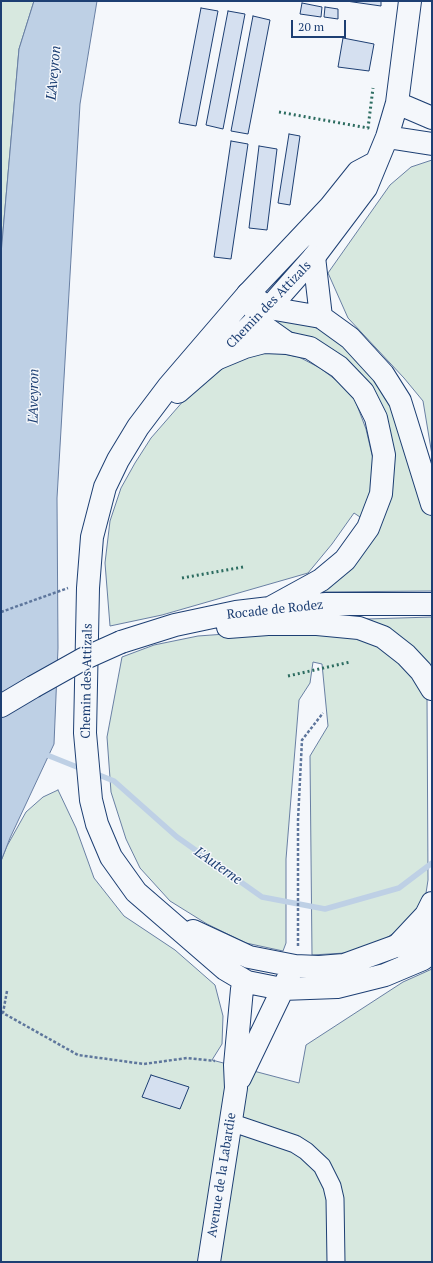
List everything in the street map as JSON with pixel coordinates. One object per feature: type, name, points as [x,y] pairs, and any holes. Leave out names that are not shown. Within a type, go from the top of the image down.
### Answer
[{"type":"main road","name":"Chemin des Attizals","points":[[138,427],[216,359],[263,312],[314,257],[366,188],[387,137],[397,103],[410,1]]},
{"type":"main road","points":[[397,103],[432,118]]},
{"type":"main road","points":[[387,137],[432,144]]},
{"type":"main road","name":"Chemin des Attizals","points":[[375,163],[358,172],[330,207],[248,294],[169,386],[138,427],[105,487],[92,537],[88,588],[85,733],[88,775],[97,824],[111,857],[136,892],[225,969],[247,982],[282,989],[337,987],[379,976],[432,956]]},
{"type":"main road","points":[[314,257],[321,316]]},
{"type":"main road","points":[[248,294],[263,312],[266,328],[287,343]]},
{"type":"main road","points":[[263,312],[321,316],[350,338],[383,374],[400,401],[432,504]]},
{"type":"main road","points":[[216,359],[245,347],[264,342],[287,343],[310,348],[339,367],[363,392],[376,418],[384,455],[380,494],[368,528],[345,560],[321,580],[270,608]]},
{"type":"main road","name":"Rocade de Rodez","points":[[1,706],[83,659],[121,642],[175,625],[236,612],[270,608],[326,604],[432,604]]},
{"type":"main road","points":[[175,625],[214,628],[268,624],[317,624],[359,628],[383,638],[406,655],[421,671],[432,690]]},
{"type":"main road","points":[[398,946],[426,915],[432,903]]},
{"type":"main road","name":"Chemin des Attizals","points":[[168,919],[249,957],[295,966],[319,968],[344,965],[432,933]]},
{"type":"main road","points":[[405,966],[419,954],[432,948]]},
{"type":"main road","points":[[247,982],[295,966]]},
{"type":"main road","points":[[282,989],[295,966]]},
{"type":"main road","name":"Avenue de la Labardie","points":[[209,1262],[236,1088],[235,1065],[242,989],[247,982]]},
{"type":"main road","name":"Avenue de la Labardie","points":[[236,1088],[282,989]]},
{"type":"street","points":[[230,1122],[295,1144],[306,1151],[322,1166],[332,1186],[335,1199],[336,1262]]},
{"type":"path","points":[[1,612],[65,589]]},
{"type":"path","points":[[298,926],[298,820],[302,740],[323,713]]},
{"type":"path","points":[[7,991],[3,1013],[78,1056],[144,1064],[187,1058],[212,1060],[235,1065]]},
{"type":"shaded area","points":[[1,1],[34,1],[19,49],[1,254]]},
{"type":"shaded area","points":[[432,160],[432,455],[423,401],[404,378],[348,318],[328,273],[390,185],[411,167]]},
{"type":"shaded area","points":[[272,318],[305,323],[323,331],[358,357],[388,397],[427,509],[432,517],[432,591],[320,592],[353,564],[391,456],[330,350],[275,324]]},
{"type":"shaded area","points":[[279,353],[299,357],[320,368],[340,383],[355,400],[366,429],[373,459],[371,490],[363,519],[354,513],[332,544],[308,573],[162,615],[110,626],[105,563],[110,521],[121,488],[135,463],[151,438],[185,399],[215,373],[231,362],[253,354]]},
{"type":"shaded area","points":[[432,617],[432,675],[387,627],[367,619]]},
{"type":"shaded area","points":[[281,630],[358,637],[376,643],[398,660],[427,696],[428,880],[423,913],[379,943],[345,953],[312,955],[310,756],[328,726],[322,664],[313,662],[310,683],[299,700],[286,859],[286,943],[283,951],[246,943],[207,924],[170,901],[140,868],[126,839],[111,792],[107,737],[122,657],[154,645],[198,636]]},
{"type":"shaded area","points":[[58,790],[76,828],[94,878],[124,916],[175,950],[215,985],[223,1016],[222,1044],[212,1060],[299,1083],[306,1045],[403,982],[432,969],[432,1262],[1,1262],[1,861],[7,846],[26,812],[43,797]]},
{"type":"water","name":"L'Aveyron","points":[[34,1],[97,1],[80,104],[57,498],[58,648],[54,744],[10,838],[1,861],[1,254],[19,49]]},
{"type":"building","points":[[346,1],[381,1],[381,6]]},
{"type":"building","points":[[302,3],[322,7],[321,17],[300,14]]},
{"type":"building","points":[[325,7],[338,9],[338,19],[324,17]]},
{"type":"building","points":[[201,8],[218,11],[196,126],[179,123]]},
{"type":"building","points":[[228,11],[245,14],[223,129],[206,125]]},
{"type":"building","points":[[253,16],[270,20],[248,134],[231,131]]},
{"type":"building","points":[[343,38],[374,44],[369,71],[338,67]]},
{"type":"building","points":[[289,134],[300,136],[290,205],[278,203]]},
{"type":"building","points":[[231,141],[248,144],[231,259],[214,257]]},
{"type":"building","points":[[259,146],[277,149],[267,230],[249,228]]},
{"type":"building","points":[[151,1075],[189,1087],[180,1109],[142,1097]]},
{"type":"waterway","name":"L'Auterne","points":[[42,753],[82,769]]},
{"type":"waterway","name":"L'Auterne","points":[[94,773],[114,781],[177,837],[262,897],[325,909],[399,888],[432,863]]},
{"type":"hedge","points":[[279,112],[368,128],[373,88]]},
{"type":"hedge","points":[[182,578],[243,567]]},
{"type":"hedge","points":[[288,676],[350,662]]}]
